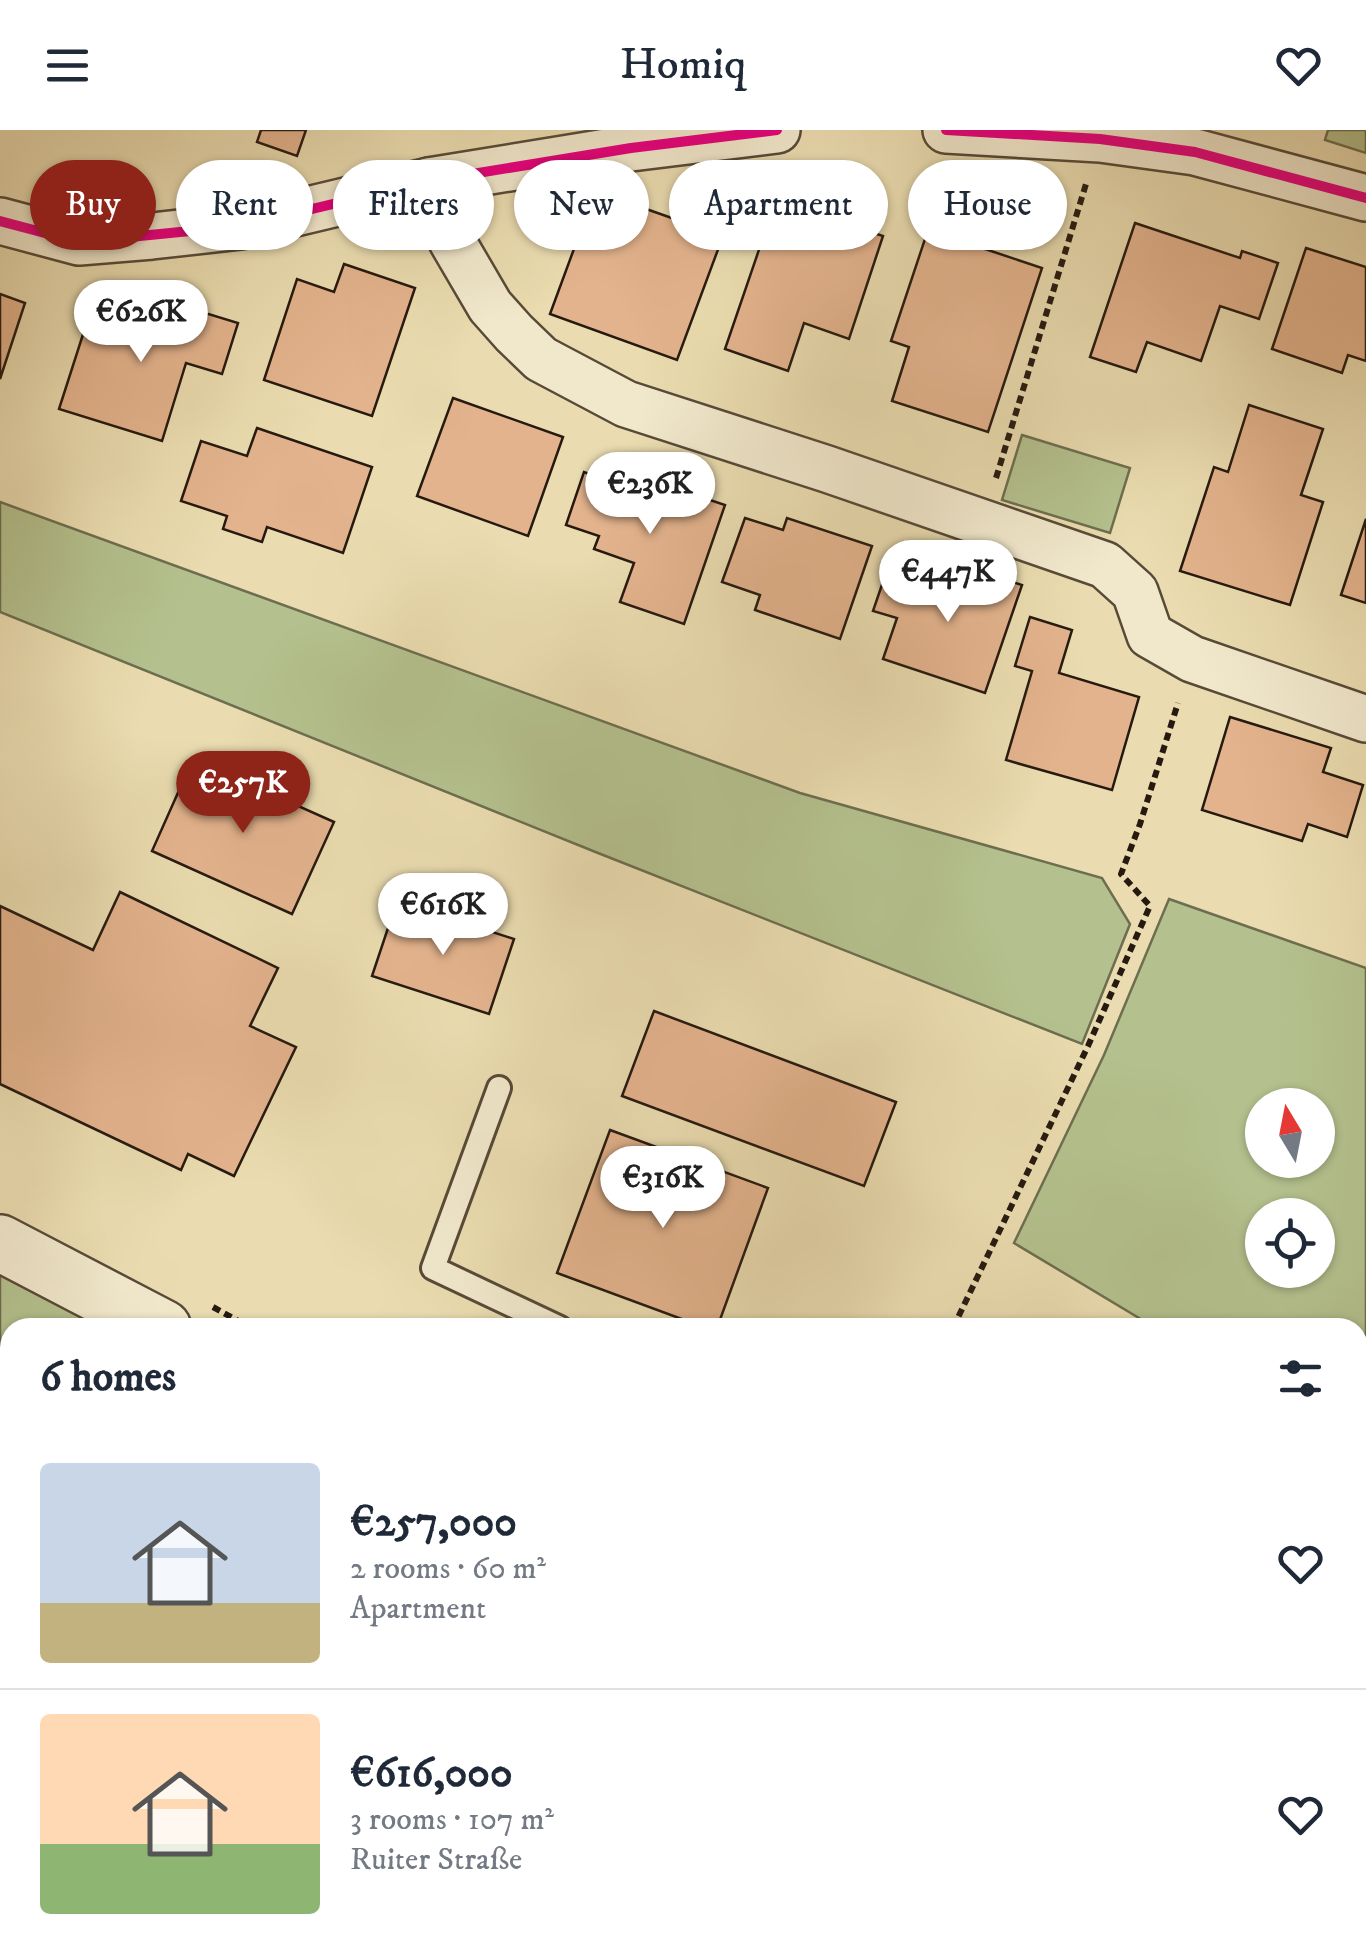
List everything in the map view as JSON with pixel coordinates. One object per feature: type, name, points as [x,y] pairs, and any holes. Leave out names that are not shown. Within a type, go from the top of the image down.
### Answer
[{"type":"street","points":[[494,170],[777,130]]},
{"type":"street","points":[[946,130],[1100,138],[1196,152],[1366,198]]},
{"type":"street","points":[[0,221],[79,242],[241,226],[333,204]]},
{"type":"street","points":[[458,250],[490,306],[541,359],[626,404],[1105,566],[1134,592],[1150,635],[1192,659],[1366,719]]},
{"type":"street","points":[[0,1243],[144,1318]]},
{"type":"lane","points":[[499,1088],[434,1268],[539,1318]]},
{"type":"path","points":[[982,524],[1100,138]]},
{"type":"path","points":[[958,1318],[1088,1046],[1150,906],[1122,874],[1192,659]]},
{"type":"green space","points":[[1328,130],[1366,130],[1366,153],[1325,140]]},
{"type":"green space","points":[[1022,435],[1130,468],[1110,533],[1002,500]]},
{"type":"green space","points":[[0,502],[800,793],[1102,878],[1130,924],[1082,1044],[0,612]]},
{"type":"green space","points":[[1169,899],[1366,968],[1366,1318],[1139,1318],[1014,1243],[1104,1055]]},
{"type":"green space","points":[[0,1264],[111,1318],[0,1318]]},
{"type":"building","points":[[261,130],[306,130],[297,156],[257,142]]},
{"type":"building","points":[[649,210],[669,217],[669,250],[718,250],[677,360],[550,314],[574,250],[649,250]]},
{"type":"building","points":[[1135,223],[1240,258],[1242,251],[1278,263],[1259,319],[1220,306],[1201,361],[1147,342],[1136,372],[1090,357]]},
{"type":"building","points":[[1306,248],[1366,267],[1366,361],[1348,355],[1342,373],[1272,349]]},
{"type":"building","points":[[759,250],[878,250],[849,339],[804,323],[788,371],[725,349]]},
{"type":"building","points":[[921,250],[988,250],[1042,268],[988,432],[892,401],[909,347],[891,341]]},
{"type":"building","points":[[344,264],[415,288],[372,416],[264,380],[297,279],[334,292]]},
{"type":"building","points":[[0,294],[25,303],[0,379]]},
{"type":"building","points":[[95,297],[184,324],[189,308],[238,323],[222,374],[186,363],[162,441],[59,409]]},
{"type":"building","points":[[453,398],[563,437],[528,536],[417,496]]},
{"type":"building","points":[[1249,405],[1323,429],[1301,495],[1323,502],[1290,605],[1180,571],[1214,467],[1228,472]]},
{"type":"building","points":[[257,428],[372,467],[343,553],[267,527],[262,542],[223,529],[227,516],[181,501],[201,441],[247,456]]},
{"type":"building","points":[[621,470],[725,505],[684,624],[620,602],[634,563],[594,549],[599,536],[566,525],[584,472],[616,483]]},
{"type":"building","points":[[745,518],[783,530],[787,518],[872,546],[840,639],[755,610],[760,595],[722,582]]},
{"type":"building","points":[[1366,519],[1366,603],[1341,595]]},
{"type":"building","points":[[888,567],[960,591],[968,568],[1022,585],[985,693],[883,659],[897,618],[873,611]]},
{"type":"building","points":[[1030,617],[1072,630],[1059,673],[1139,697],[1112,790],[1006,760],[1032,671],[1015,666]]},
{"type":"building","points":[[1230,717],[1331,748],[1323,772],[1363,785],[1347,837],[1308,824],[1302,841],[1202,810]]},
{"type":"building","points":[[193,759],[334,822],[292,914],[152,851]]},
{"type":"building","points":[[120,892],[278,968],[250,1026],[296,1047],[234,1176],[188,1154],[181,1170],[0,1084],[0,906],[93,950]]},
{"type":"building","points":[[397,901],[514,939],[489,1014],[372,976]]},
{"type":"building","points":[[654,1011],[896,1102],[864,1186],[622,1096]]},
{"type":"building","points":[[610,1130],[768,1188],[721,1318],[679,1318],[557,1273]]},
{"type":"transit line","points":[[0,221],[79,242],[241,226],[429,181],[631,148],[777,130]]},
{"type":"transit line","points":[[946,130],[1100,139],[1195,152],[1366,198]]}]
